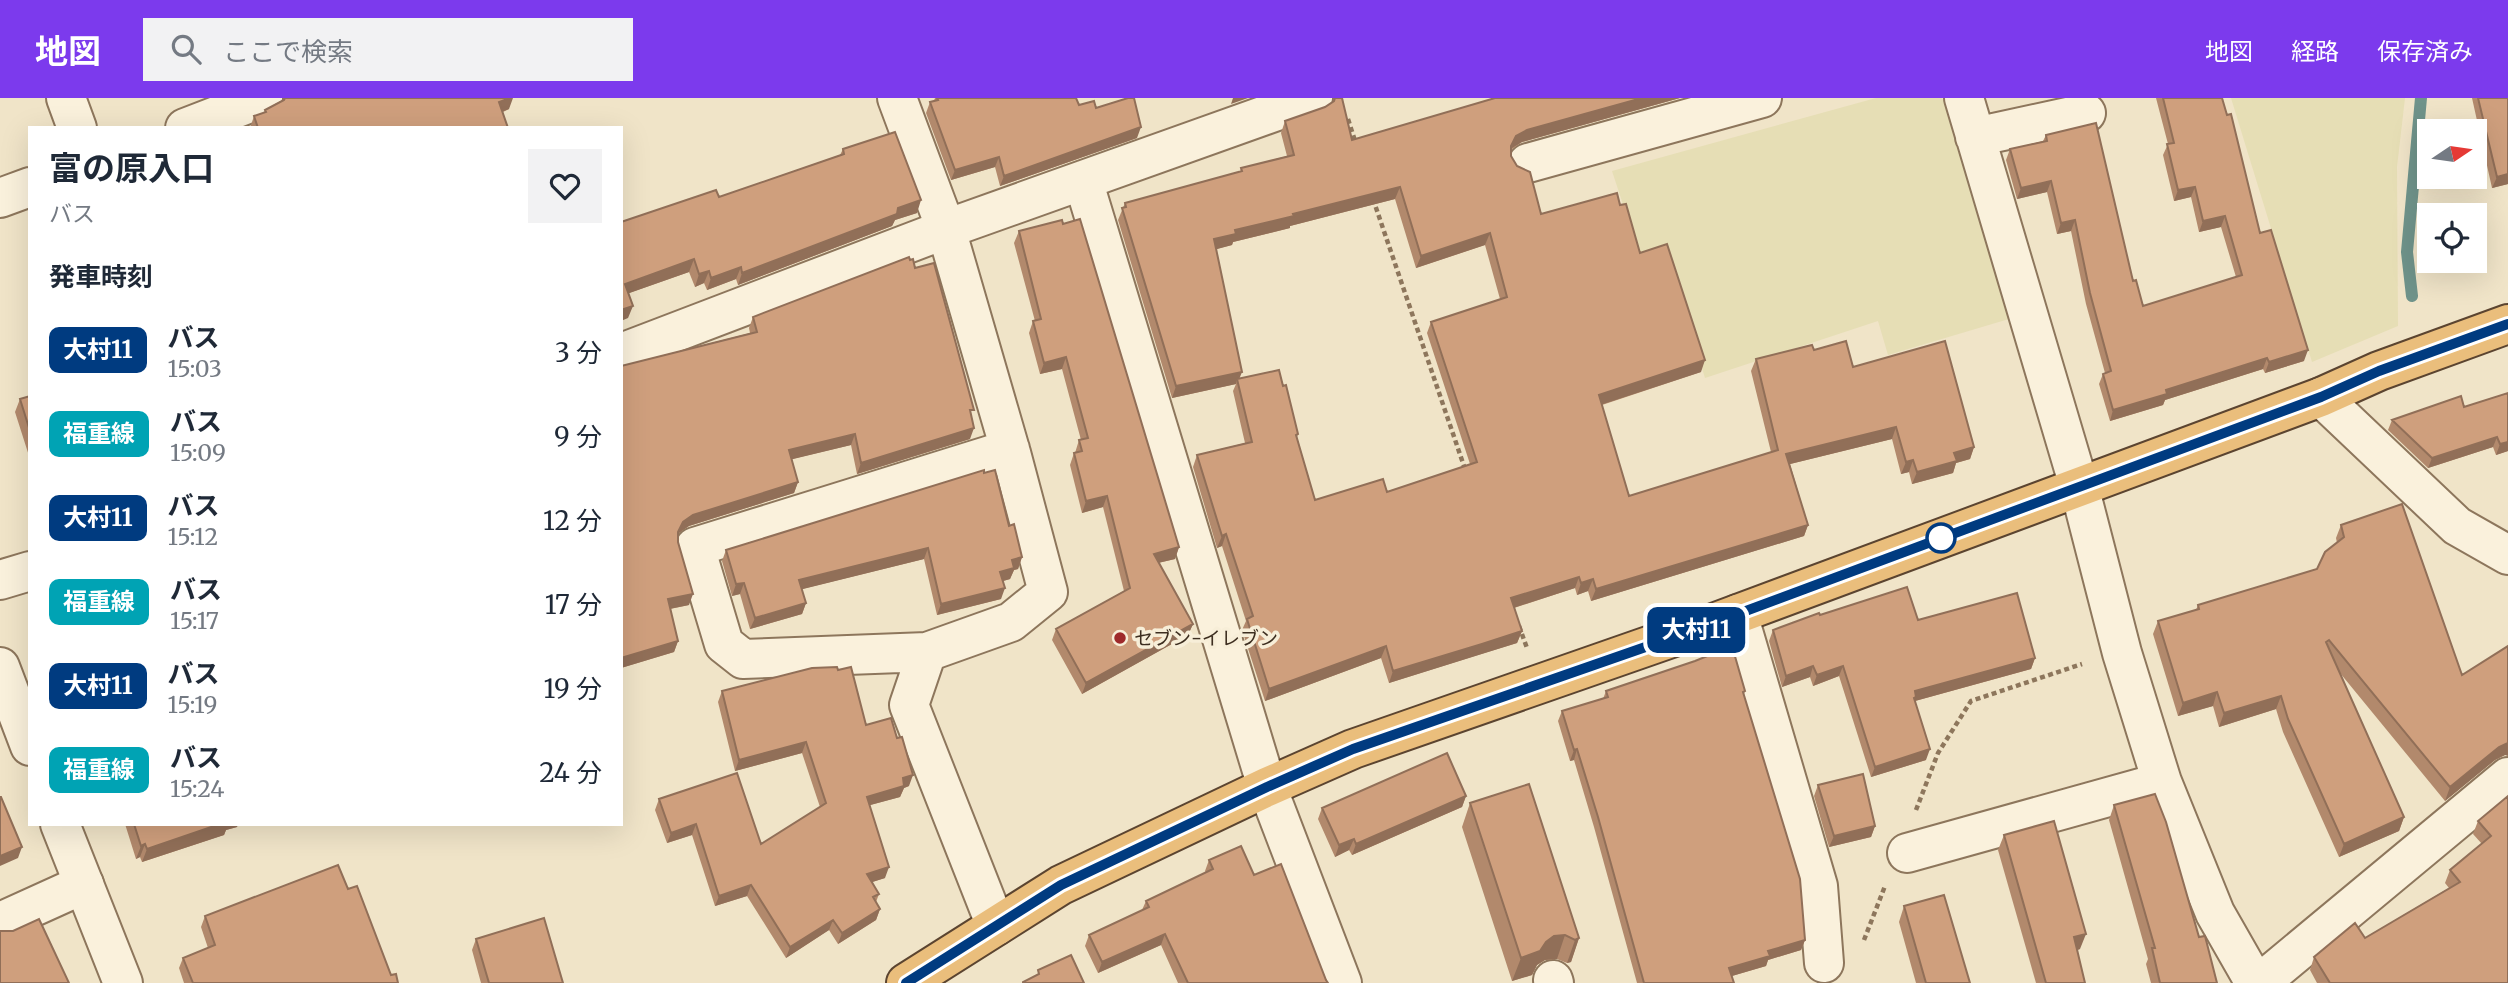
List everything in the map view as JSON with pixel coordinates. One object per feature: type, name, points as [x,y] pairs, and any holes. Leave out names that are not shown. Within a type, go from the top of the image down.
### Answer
[{"type":"highway","points":[[906,983],[1061,885],[1353,749],[1738,614],[2321,397],[2379,371],[2508,324]]},
{"type":"street","points":[[66,98],[76,126]]},
{"type":"street","points":[[190,126],[263,98]]},
{"type":"street","points":[[897,98],[946,229],[1010,449],[1048,592],[1012,622],[927,652],[743,659],[724,644],[695,547],[1010,449]]},
{"type":"street","points":[[1528,163],[1762,98]]},
{"type":"street","points":[[1964,98],[2079,486],[2122,653],[2162,782],[2215,913],[2257,983],[2508,777]]},
{"type":"street","points":[[623,352],[946,229],[1083,180],[1329,104]]},
{"type":"street","points":[[1975,137],[2086,113]]},
{"type":"street","points":[[1083,180],[1267,787],[1342,983]]},
{"type":"street","points":[[0,198],[28,188]]},
{"type":"street","points":[[2321,397],[2457,526],[2508,555]]},
{"type":"street","points":[[0,580],[28,572]]},
{"type":"street","points":[[1738,614],[1818,886],[1824,963]]},
{"type":"street","points":[[927,652],[909,705],[996,926]]},
{"type":"street","points":[[0,667],[28,741]]},
{"type":"street","points":[[1903,850],[2162,782]]},
{"type":"street","points":[[61,826],[122,983]]},
{"type":"street","points":[[0,922],[84,884]]},
{"type":"path","points":[[1329,104],[1357,146]]},
{"type":"path","points":[[1372,195],[1468,477]]},
{"type":"path","points":[[1517,620],[1539,684]]},
{"type":"path","points":[[1862,945],[1903,850],[1938,753],[1971,701],[2122,653]]},
{"type":"shaded area","points":[[1876,98],[1945,100],[2009,319],[1888,355],[1878,321],[1705,378],[1665,250],[1640,256],[1612,171]]},
{"type":"shaded area","points":[[2231,98],[2405,98],[2397,167],[2398,326],[2312,362]]},
{"type":"building","points":[[510,98],[499,102],[507,126],[257,126],[254,116],[266,112],[265,110],[284,100]]},
{"type":"building","points":[[937,98],[1076,98],[1079,105],[1094,101],[1096,108],[1134,98],[1141,127],[1004,176],[999,157],[955,170],[930,102],[938,100]]},
{"type":"building","points":[[1335,98],[1342,98],[1352,140],[1495,98],[1642,98],[1527,130],[1516,136],[1511,146],[1511,156],[1517,166],[1530,172],[1541,214],[1617,193],[1620,205],[1626,204],[1640,253],[1667,244],[1705,360],[1599,395],[1629,496],[1778,450],[1756,359],[1812,345],[1814,350],[1846,341],[1853,367],[1945,341],[1974,447],[1954,453],[1957,461],[1917,472],[1913,460],[1906,462],[1896,427],[1786,454],[1808,525],[1596,589],[1593,579],[1581,583],[1579,577],[1511,598],[1522,631],[1482,644],[1393,671],[1386,646],[1269,689],[1247,619],[1253,616],[1226,534],[1222,536],[1197,455],[1252,442],[1237,379],[1279,370],[1283,386],[1286,385],[1298,434],[1296,435],[1315,500],[1383,479],[1387,492],[1477,462],[1431,322],[1507,297],[1490,233],[1421,256],[1400,187],[1235,230],[1236,234],[1214,239],[1242,372],[1176,386],[1122,208],[1126,207],[1125,203],[1294,155],[1285,121],[1325,107]]},
{"type":"building","points":[[2163,98],[2222,98],[2227,115],[2231,114],[2260,233],[2271,230],[2308,350],[2269,362],[2267,358],[2166,390],[2167,394],[2113,410],[2103,374],[2111,371],[2090,293],[2075,220],[2061,223],[2051,181],[2021,188],[2010,149],[2047,141],[2046,135],[2096,123],[2133,281],[2136,280],[2143,306],[2242,275],[2225,216],[2203,221],[2195,187],[2178,190],[2167,144],[2174,143]]},
{"type":"building","points":[[2478,98],[2508,98],[2508,174],[2497,177],[2487,135],[2487,119],[2483,119]]},
{"type":"building","points":[[895,132],[921,200],[898,208],[897,214],[742,273],[741,267],[711,278],[709,271],[699,274],[694,259],[625,284],[633,306],[623,309],[623,221],[716,190],[719,197],[844,154],[843,149]]},
{"type":"building","points":[[1080,219],[1179,547],[1154,554],[1193,624],[1086,683],[1056,629],[1130,588],[1107,496],[1086,501],[1074,453],[1082,451],[1079,440],[1088,438],[1066,357],[1044,363],[1033,321],[1041,319],[1019,231],[1062,220],[1063,224]]},
{"type":"building","points":[[909,257],[910,260],[913,259],[915,268],[934,263],[974,410],[970,410],[974,428],[861,463],[855,434],[789,450],[798,482],[693,515],[683,522],[678,532],[678,542],[693,594],[668,599],[678,641],[623,657],[623,366],[757,332],[753,317]]},
{"type":"building","points":[[2508,393],[2508,442],[2500,444],[2497,437],[2432,458],[2392,420],[2461,396],[2464,407]]},
{"type":"building","points":[[28,397],[28,425],[20,399]]},
{"type":"building","points":[[984,470],[984,473],[995,470],[1009,526],[1014,524],[1022,557],[1012,560],[1014,568],[1000,572],[1005,588],[941,604],[928,548],[799,580],[806,603],[755,618],[744,583],[736,584],[726,550]]},
{"type":"building","points":[[2402,504],[2462,675],[2508,646],[2508,743],[2499,747],[2450,787],[2329,640],[2326,642],[2404,817],[2344,844],[2288,719],[2281,696],[2224,713],[2217,692],[2183,703],[2158,621],[2199,609],[2198,605],[2317,569],[2325,552],[2344,537],[2341,525]]},
{"type":"building","points":[[1907,587],[1918,620],[2017,593],[2035,658],[1915,691],[1914,698],[1930,749],[1875,767],[1843,666],[1817,675],[1813,666],[1786,676],[1773,630],[1819,613],[1820,615]]},
{"type":"building","points":[[1732,646],[1745,691],[1743,692],[1800,879],[1805,940],[1768,951],[1770,956],[1729,968],[1734,983],[1644,983],[1598,817],[1562,711],[1608,697],[1606,691]]},
{"type":"building","points":[[837,667],[838,670],[851,667],[866,725],[891,718],[897,738],[902,737],[913,775],[903,778],[904,786],[867,797],[889,867],[867,874],[879,894],[873,897],[880,909],[842,933],[833,920],[790,947],[751,885],[719,896],[696,824],[671,833],[659,799],[737,773],[761,844],[826,803],[806,742],[739,760],[722,691],[812,668]]},
{"type":"building","points":[[1447,753],[1466,796],[1356,844],[1354,839],[1339,845],[1322,808]]},
{"type":"building","points":[[1863,774],[1875,826],[1834,836],[1818,785]]},
{"type":"building","points":[[1529,784],[1579,938],[1575,940],[1565,935],[1554,936],[1540,951],[1521,958],[1470,803]]},
{"type":"building","points":[[2155,794],[2166,822],[2199,937],[2205,936],[2217,983],[2160,983],[2152,948],[2155,948],[2114,805]]},
{"type":"building","points":[[2508,796],[2508,983],[2330,983],[2314,957],[2355,923],[2365,938],[2460,882],[2450,870],[2491,836],[2478,821]]},
{"type":"building","points":[[0,797],[22,847],[0,856]]},
{"type":"building","points":[[2054,821],[2086,934],[2074,937],[2085,983],[2046,983],[2004,835]]},
{"type":"building","points":[[135,826],[214,826],[147,849],[145,844],[141,846]]},
{"type":"building","points":[[1241,846],[1254,875],[1281,864],[1328,983],[1188,983],[1165,934],[1102,962],[1089,935],[1149,907],[1146,901],[1213,869],[1209,860]]},
{"type":"building","points":[[338,865],[348,889],[357,886],[391,975],[396,974],[398,983],[193,983],[183,958],[215,945],[205,916]]},
{"type":"building","points":[[1944,895],[1970,983],[1926,983],[1904,906]]},
{"type":"building","points":[[544,918],[563,983],[489,983],[476,939]]},
{"type":"building","points":[[39,919],[69,983],[0,983],[0,931],[13,931]]},
{"type":"building","points":[[1071,955],[1084,983],[1023,983],[1039,974],[1038,970]]},
{"type":"waterway","points":[[2412,296],[2407,252],[2421,98]]},
{"type":"bus line","name":"大村11","points":[[906,983],[1061,885],[1353,749],[1700,628],[2321,397],[2379,371],[2508,324]]},
{"type":"place","name":"セブン-イレブン","points":[[1120,638]]}]
